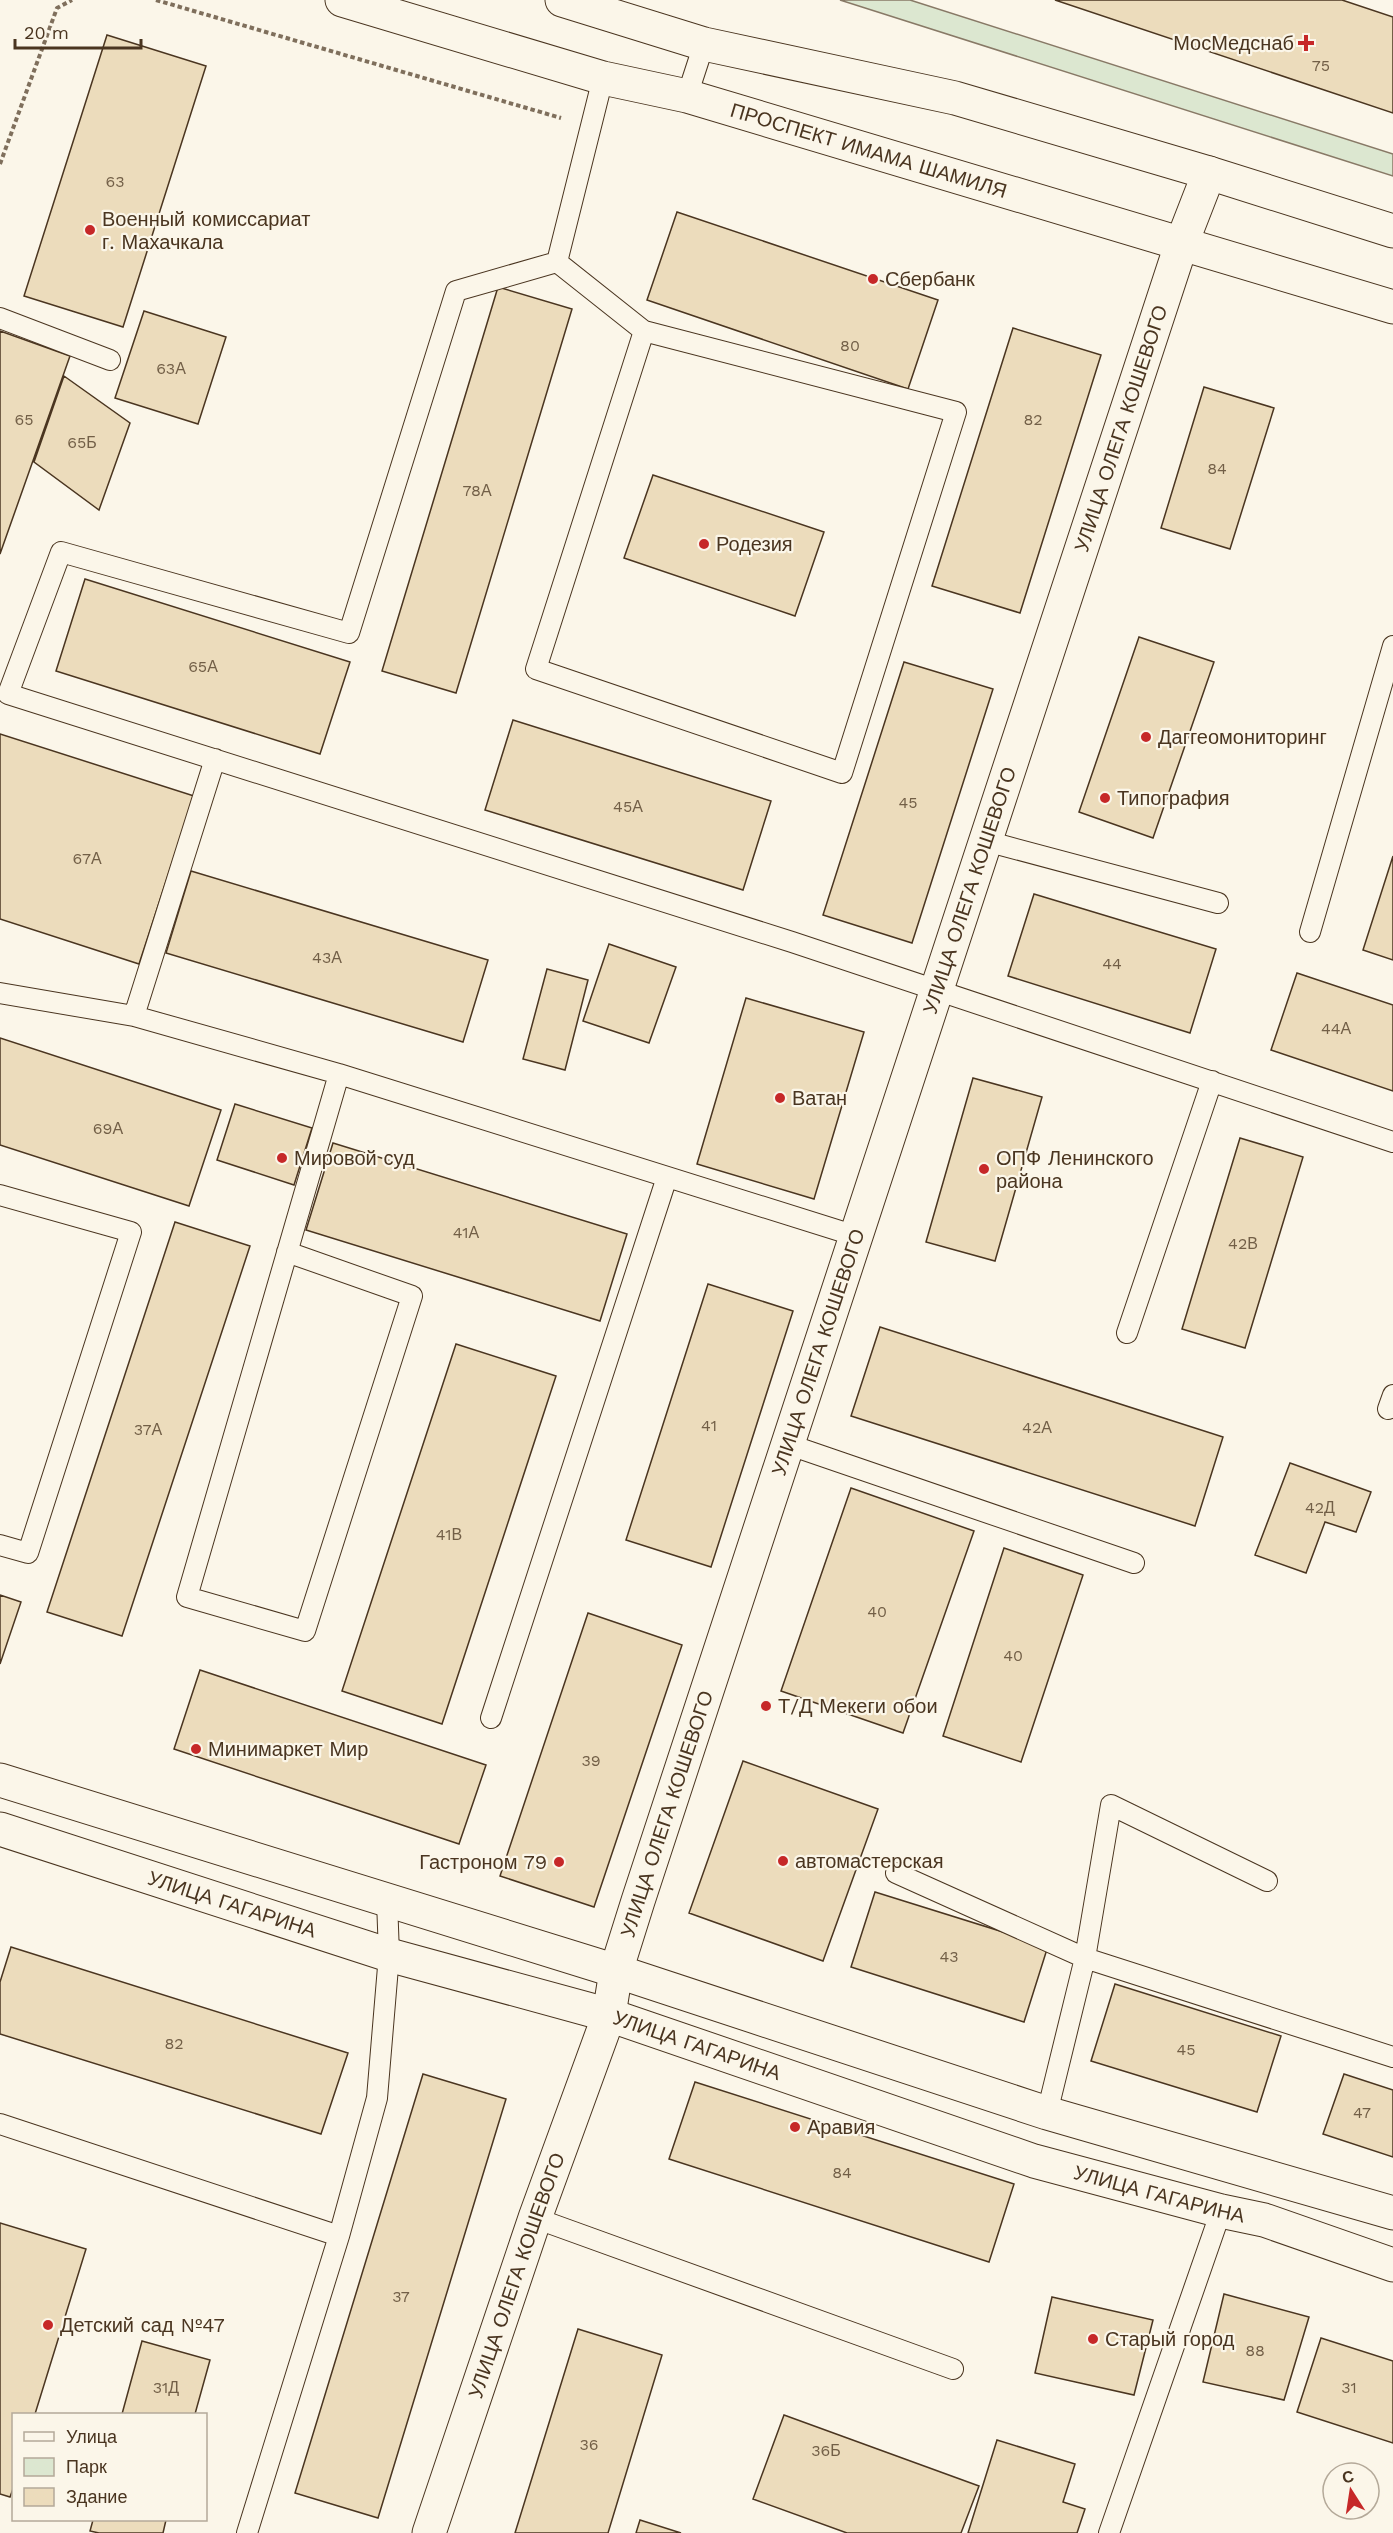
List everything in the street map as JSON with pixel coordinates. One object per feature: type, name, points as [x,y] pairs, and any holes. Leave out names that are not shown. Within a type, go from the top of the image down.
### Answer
[{"type":"main road","name":"ПРОСПЕКТ ИМАМА ШАМИЛЯ","points":[[342,0],[603,78],[687,96],[1393,307]]},
{"type":"main road","points":[[562,0],[704,44],[955,98],[1209,173],[1393,231]]},
{"type":"main road","name":"УЛИЦА ОЛЕГА КОШЕВОГО","points":[[429,2533],[535,2218],[609,2015],[616,1971],[787,1444],[1181,245],[1209,173]]},
{"type":"main road","points":[[2,1788],[387,1900],[616,1971],[1047,2113],[1393,2212]]},
{"type":"main road","name":"УЛИЦА ГАГАРИНА","points":[[0,1829],[389,1955],[609,2015],[1034,2161],[1221,2211],[1264,2220],[1393,2265]]},
{"type":"lane","points":[[687,96],[704,44]]},
{"type":"lane","points":[[558,262],[603,78]]},
{"type":"lane","points":[[558,262],[644,331],[956,411],[842,773],[536,669],[644,331]]},
{"type":"lane","points":[[558,262],[456,291],[349,633],[61,552],[8,694],[792,942],[1393,1142]]},
{"type":"lane","points":[[0,318],[110,360]]},
{"type":"lane","points":[[1310,932],[1393,646]]},
{"type":"lane","points":[[134,1016],[215,759]]},
{"type":"lane","points":[[986,841],[1218,903]]},
{"type":"lane","points":[[0,993],[134,1016],[339,1074],[856,1236]]},
{"type":"lane","points":[[287,1252],[412,1296],[305,1631],[187,1598],[287,1252],[339,1074]]},
{"type":"lane","points":[[1127,1333],[1212,1081]]},
{"type":"lane","points":[[491,1718],[667,1177]]},
{"type":"lane","points":[[0,1195],[131,1232],[28,1553],[0,1545]]},
{"type":"lane","points":[[787,1444],[1134,1563]]},
{"type":"lane","points":[[1047,2113],[1084,1958],[1111,1805],[1267,1881]]},
{"type":"lane","points":[[896,1874],[1084,1958],[1393,2056]]},
{"type":"lane","points":[[247,2533],[339,2236],[377,2098],[389,1955],[387,1900]]},
{"type":"lane","points":[[0,2124],[339,2236]]},
{"type":"lane","points":[[1109,2533],[1221,2211]]},
{"type":"lane","points":[[535,2218],[953,2369]]},
{"type":"path","points":[[0,164],[57,8],[72,0]]},
{"type":"path","points":[[156,0],[591,127]]},
{"type":"green space","points":[[840,0],[910,0],[1393,154],[1393,176]]},
{"type":"building","points":[[1055,0],[1342,0],[1393,17],[1393,113]]},
{"type":"building","name":"Военный комиссариат г. Махачкала","points":[[107,35],[206,66],[123,327],[24,296]]},
{"type":"building","points":[[677,212],[938,300],[908,389],[647,300]]},
{"type":"building","points":[[498,287],[572,309],[456,693],[382,671]]},
{"type":"building","points":[[144,311],[226,337],[198,424],[115,398]]},
{"type":"building","points":[[1013,328],[1101,355],[1020,613],[932,586]]},
{"type":"building","points":[[0,331],[70,356],[0,554]]},
{"type":"building","points":[[64,376],[130,423],[99,510],[34,462]]},
{"type":"building","points":[[1204,387],[1274,408],[1230,549],[1161,528]]},
{"type":"building","points":[[653,475],[824,532],[795,616],[624,558]]},
{"type":"building","points":[[85,579],[350,662],[320,754],[56,671]]},
{"type":"building","name":"Даггеомониторинг","points":[[1139,637],[1214,662],[1153,838],[1079,812]]},
{"type":"building","points":[[904,662],[993,689],[912,943],[823,915]]},
{"type":"building","points":[[513,720],[771,801],[743,890],[485,810]]},
{"type":"building","points":[[0,734],[194,796],[139,964],[0,919]]},
{"type":"building","points":[[1393,856],[1393,960],[1363,950]]},
{"type":"building","points":[[191,871],[488,960],[463,1042],[166,953]]},
{"type":"building","points":[[1034,894],[1216,949],[1190,1033],[1008,976]]},
{"type":"building","points":[[609,944],[676,967],[649,1043],[583,1021]]},
{"type":"building","points":[[547,969],[588,980],[565,1070],[523,1059]]},
{"type":"building","points":[[1297,973],[1393,1005],[1393,1091],[1271,1050]]},
{"type":"building","name":"Ватан","points":[[746,998],[864,1032],[814,1199],[697,1164]]},
{"type":"building","points":[[0,1038],[221,1110],[189,1206],[0,1145]]},
{"type":"building","name":"ОПФ Ленинского района","points":[[973,1078],[1042,1097],[995,1261],[926,1242]]},
{"type":"building","points":[[235,1104],[312,1128],[294,1185],[217,1160]]},
{"type":"building","points":[[1240,1138],[1303,1157],[1245,1348],[1182,1329]]},
{"type":"building","points":[[333,1143],[627,1234],[600,1321],[306,1230]]},
{"type":"building","points":[[175,1222],[250,1246],[122,1636],[47,1612]]},
{"type":"building","points":[[708,1284],[793,1311],[711,1567],[626,1540]]},
{"type":"building","points":[[880,1327],[1223,1437],[1195,1526],[851,1416]]},
{"type":"building","points":[[456,1344],[556,1376],[442,1724],[342,1691]]},
{"type":"building","points":[[1290,1463],[1371,1492],[1356,1532],[1325,1522],[1306,1573],[1255,1555]]},
{"type":"building","points":[[851,1488],[974,1531],[903,1733],[781,1691]]},
{"type":"building","points":[[1004,1548],[1083,1575],[1021,1762],[943,1736]]},
{"type":"building","points":[[0,1595],[21,1602],[0,1664]]},
{"type":"building","points":[[588,1613],[682,1645],[594,1907],[500,1876]]},
{"type":"building","points":[[200,1670],[486,1765],[459,1844],[174,1749]]},
{"type":"building","name":"автомастерская","points":[[743,1761],[878,1809],[823,1961],[689,1913]]},
{"type":"building","points":[[875,1892],[1048,1946],[1024,2022],[851,1967]]},
{"type":"building","points":[[11,1947],[348,2053],[321,2134],[0,2034],[0,1982]]},
{"type":"building","points":[[1115,1984],[1281,2036],[1257,2112],[1091,2061]]},
{"type":"building","points":[[423,2074],[506,2099],[378,2518],[295,2493]]},
{"type":"building","points":[[1344,2074],[1393,2090],[1393,2157],[1323,2134]]},
{"type":"building","points":[[695,2082],[1014,2184],[989,2262],[669,2159]]},
{"type":"building","points":[[0,2223],[86,2249],[35,2413],[12,2413],[12,2492],[10,2497],[0,2494]]},
{"type":"building","points":[[1224,2294],[1309,2317],[1284,2400],[1203,2382]]},
{"type":"building","points":[[1052,2297],[1153,2320],[1134,2395],[1035,2373]]},
{"type":"building","points":[[578,2329],[662,2355],[608,2533],[515,2533]]},
{"type":"building","points":[[1321,2338],[1393,2361],[1393,2443],[1297,2412]]},
{"type":"building","points":[[142,2341],[210,2360],[195,2413],[122,2413]]},
{"type":"building","points":[[784,2415],[979,2486],[961,2533],[847,2533],[753,2499]]},
{"type":"building","points":[[997,2440],[1075,2464],[1063,2502],[1085,2509],[1077,2533],[968,2533]]},
{"type":"building","points":[[640,2520],[681,2533],[636,2533]]},
{"type":"building","points":[[93,2521],[166,2521],[163,2533],[90,2531]]},
{"type":"place","name":"МосМедснаб","points":[[1306,43]]},
{"type":"place","name":"Военный комиссариат г. Махачкала","points":[[90,230]]},
{"type":"place","name":"Сбербанк","points":[[873,279]]},
{"type":"place","name":"Родезия","points":[[704,544]]},
{"type":"place","name":"Даггеомониторинг","points":[[1146,737]]},
{"type":"place","name":"Типография","points":[[1105,798]]},
{"type":"place","name":"Ватан","points":[[780,1098]]},
{"type":"place","name":"Мировой суд","points":[[282,1158]]},
{"type":"place","name":"ОПФ Ленинского района","points":[[984,1169]]},
{"type":"place","name":"Т/Д Мекеги обои","points":[[766,1706]]},
{"type":"place","name":"Минимаркет Мир","points":[[196,1749]]},
{"type":"place","name":"автомастерская","points":[[783,1861]]},
{"type":"place","name":"Гастроном 79","points":[[559,1862]]},
{"type":"place","name":"Аравия","points":[[795,2127]]},
{"type":"place","name":"Детский сад №47","points":[[48,2325]]},
{"type":"place","name":"Старый город","points":[[1093,2339]]}]
